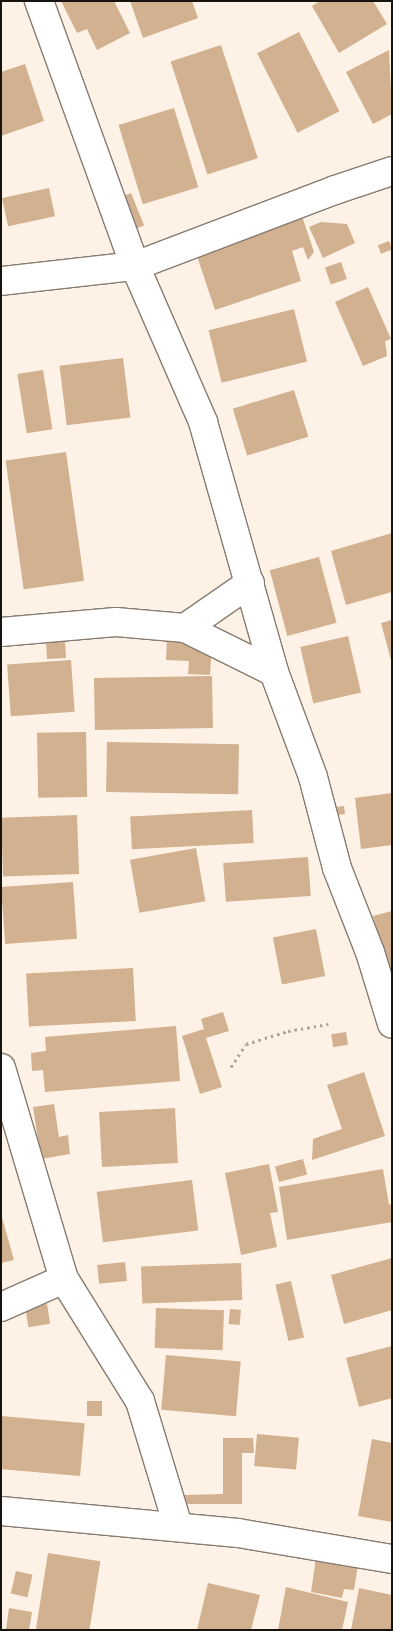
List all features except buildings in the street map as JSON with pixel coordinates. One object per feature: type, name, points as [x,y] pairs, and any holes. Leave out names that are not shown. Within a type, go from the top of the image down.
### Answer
[{"type":"street","points":[[40,1],[135,266],[203,422],[274,672],[313,777],[337,868],[370,952],[392,1024]]},
{"type":"street","points":[[1,281],[135,266],[335,190],[392,172]]},
{"type":"street","points":[[185,628],[250,583]]},
{"type":"street","points":[[1,632],[116,622],[185,628],[274,672]]},
{"type":"street","points":[[1,1068],[64,1279],[140,1401],[178,1526]]},
{"type":"street","points":[[1,1307],[64,1279]]},
{"type":"street","points":[[1,1511],[238,1533],[392,1559]]},
{"type":"path","points":[[231,1067],[246,1044],[288,1031],[328,1024]]}]
